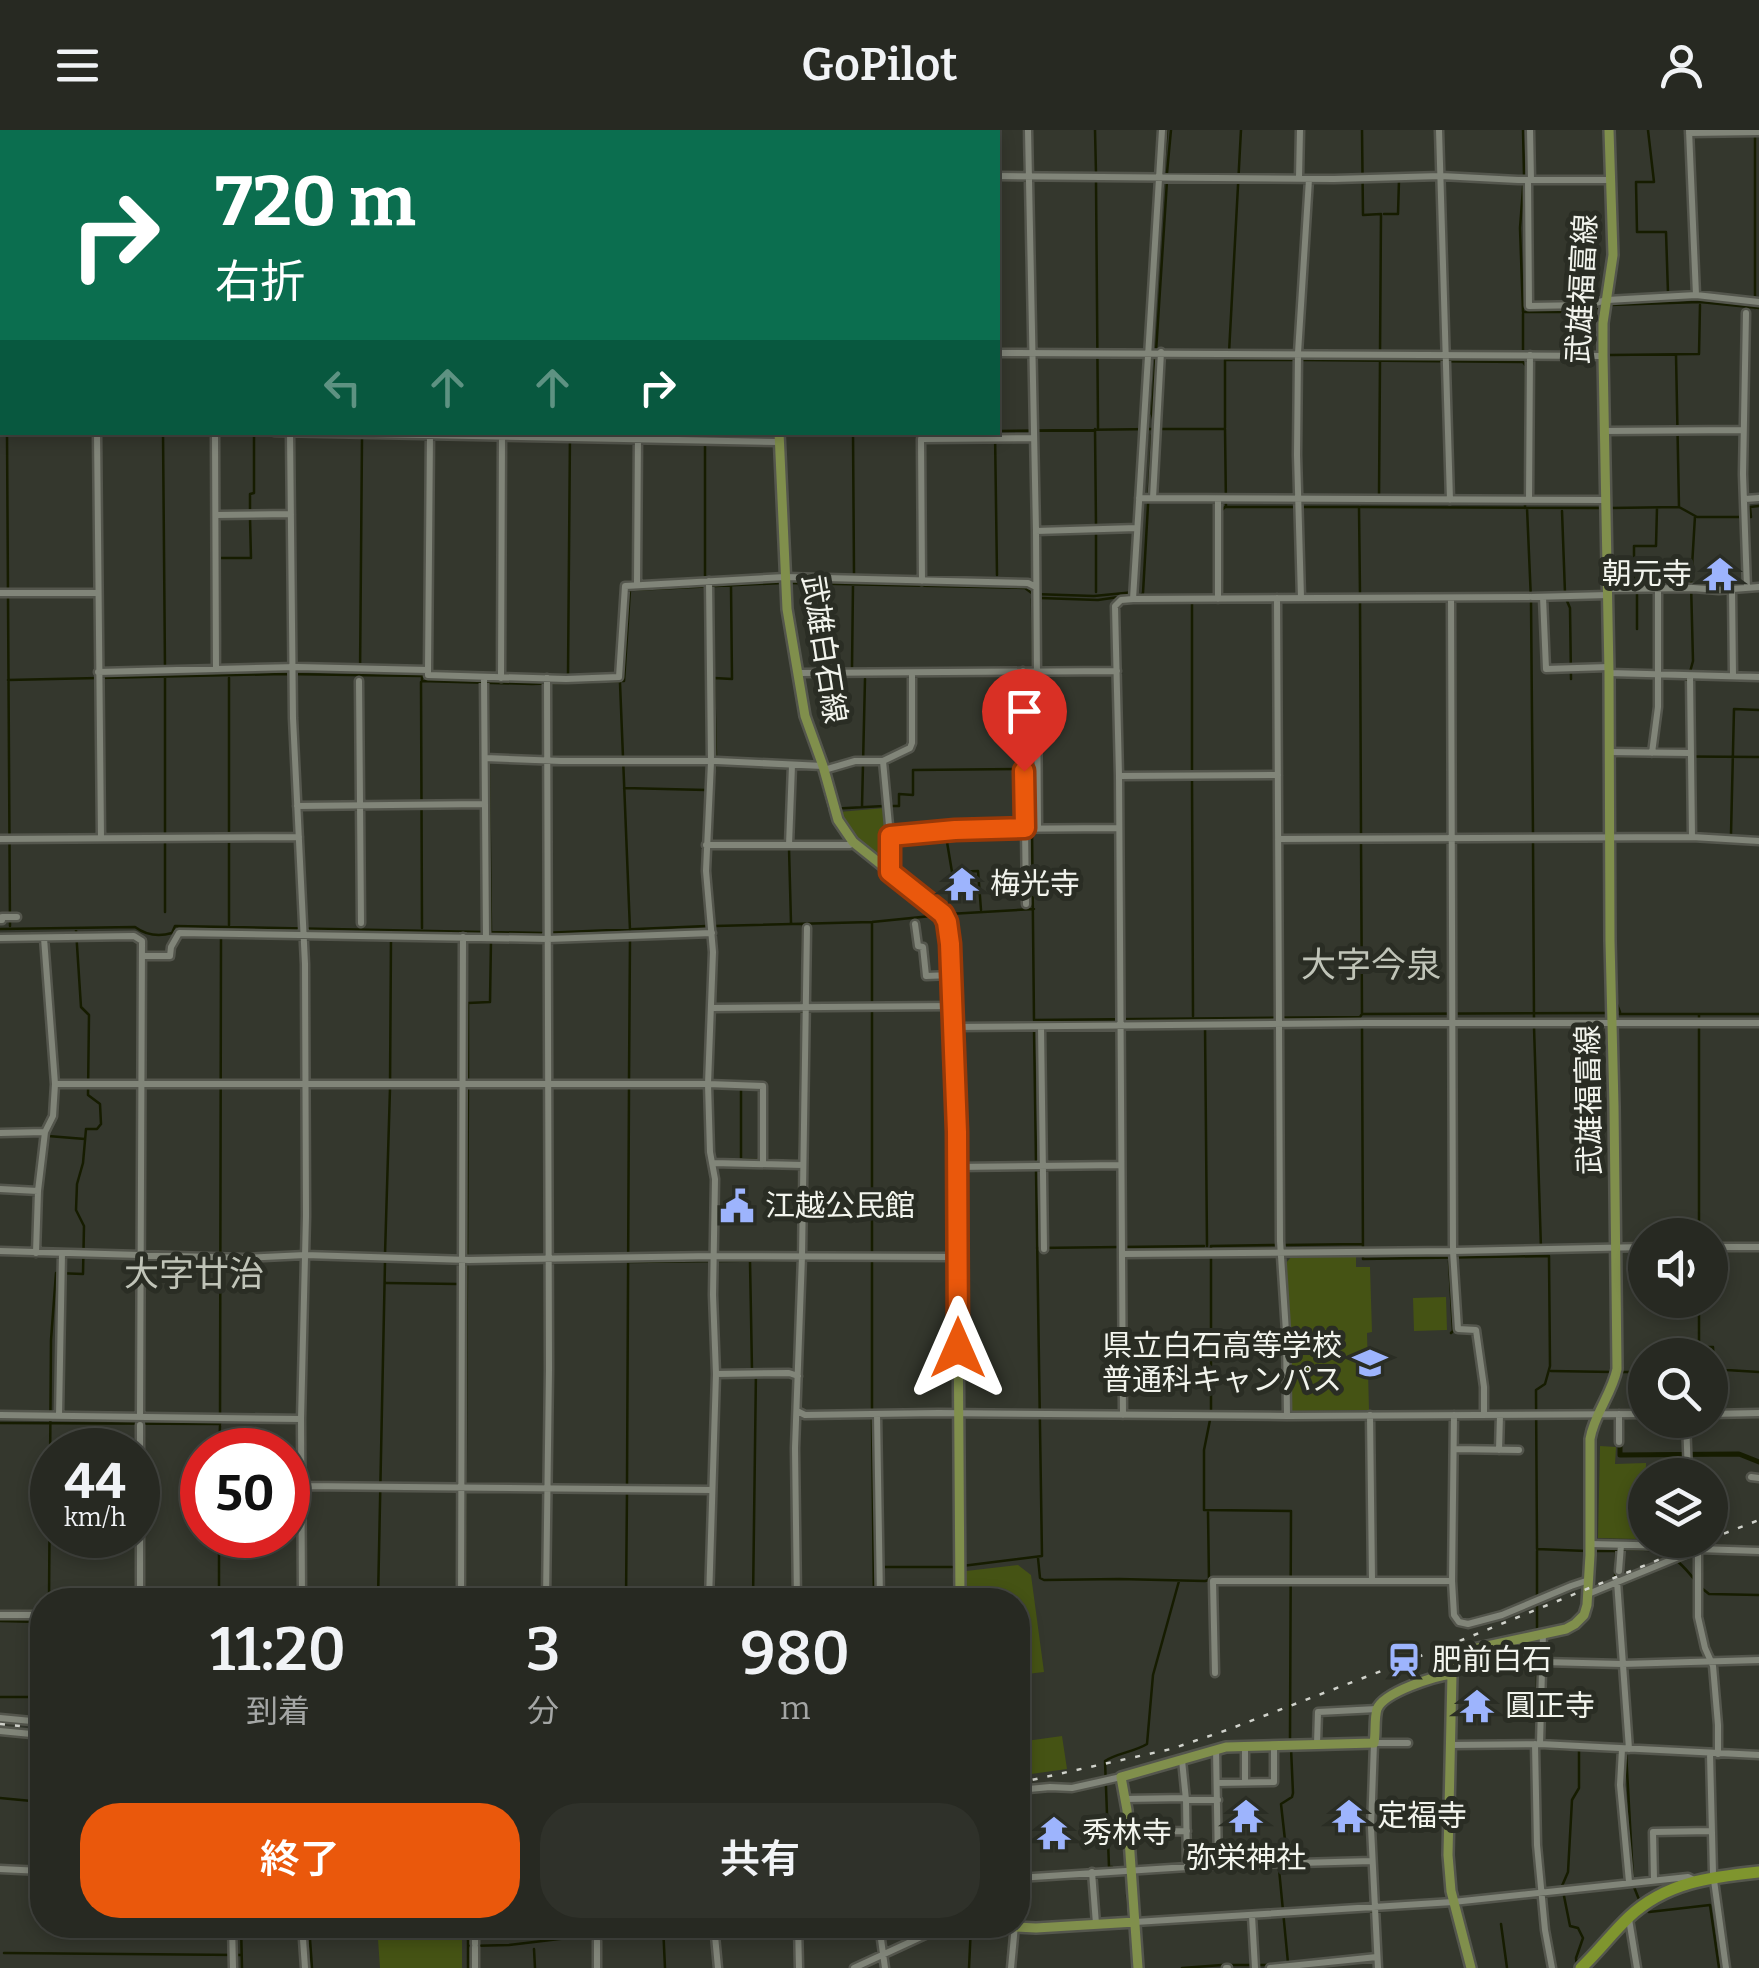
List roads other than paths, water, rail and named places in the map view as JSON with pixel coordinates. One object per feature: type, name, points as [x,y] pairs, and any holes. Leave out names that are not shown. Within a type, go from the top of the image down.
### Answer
[{"type":"highway","points":[[1581,1968],[1628,1918],[1669,1890],[1714,1876],[1759,1872]]},
{"type":"main road","name":"武雄福富線","points":[[1588,1594],[1590,1440],[1592,1426],[1616,1372],[1612,838],[1602,356],[1613,254],[1610,130]]},
{"type":"main road","name":"武雄白石線","points":[[779,436],[787,609],[804,716],[834,808],[844,832],[854,842],[944,915],[950,944],[955,1027],[960,1588]]},
{"type":"main road","points":[[1471,1968],[1454,1902],[1448,1854],[1452,1674],[1459,1658],[1473,1649],[1576,1624],[1584,1615],[1588,1594]]},
{"type":"main road","points":[[1138,1968],[1121,1777],[1216,1749],[1374,1743],[1382,1702],[1452,1674]]},
{"type":"main road","points":[[1030,1926],[1135,1922]]},
{"type":"street","points":[[1028,130],[1036,593],[1024,769],[1032,828]]},
{"type":"street","points":[[1152,498],[1157,429],[1154,352],[1162,130]]},
{"type":"street","points":[[1299,178],[1300,130]]},
{"type":"street","points":[[1439,130],[1450,500]]},
{"type":"street","points":[[1530,130],[1529,306],[1696,295],[1756,302]]},
{"type":"street","points":[[1696,295],[1689,132],[1756,132]]},
{"type":"street","points":[[1000,176],[1611,180]]},
{"type":"street","points":[[1302,598],[1298,358],[1309,179]]},
{"type":"street","points":[[1746,313],[1747,588]]},
{"type":"street","points":[[1000,352],[1230,352],[1298,358],[1380,353],[1446,359],[1602,356]]},
{"type":"street","points":[[1133,595],[1143,428],[1154,352]]},
{"type":"street","points":[[1526,355],[1526,500]]},
{"type":"street","points":[[1604,431],[1744,430]]},
{"type":"street","points":[[922,581],[921,439],[1034,433]]},
{"type":"street","points":[[97,435],[100,838]]},
{"type":"street","points":[[215,435],[219,669]]},
{"type":"street","points":[[290,435],[306,1084],[301,1428]]},
{"type":"street","points":[[430,435],[428,675],[484,682],[499,678],[548,682],[619,677],[624,586],[637,584],[1028,583],[1036,593]]},
{"type":"street","points":[[499,678],[500,435],[705,440],[779,436]]},
{"type":"street","points":[[637,584],[638,436]]},
{"type":"street","points":[[1140,498],[1232,498],[1299,504],[1526,500],[1606,505]]},
{"type":"street","points":[[1745,499],[1759,498]]},
{"type":"street","points":[[1218,599],[1219,499]]},
{"type":"street","points":[[216,515],[291,514]]},
{"type":"street","points":[[1036,531],[1137,528]]},
{"type":"street","points":[[709,584],[714,761],[706,871],[711,928],[708,1084],[710,1152],[715,1179],[716,1374],[710,1588]]},
{"type":"street","points":[[1652,753],[1658,707],[1658,588]]},
{"type":"street","points":[[1123,1415],[1115,606],[1133,595],[1218,599],[1566,597],[1658,588],[1759,588]]},
{"type":"street","points":[[1732,590],[1733,676]]},
{"type":"street","points":[[5,593],[97,593]]},
{"type":"street","points":[[1543,597],[1546,669],[1759,677]]},
{"type":"street","points":[[1277,598],[1281,1247],[1288,1416]]},
{"type":"street","points":[[1451,598],[1453,1255],[1458,1328],[1476,1330],[1484,1415]]},
{"type":"street","points":[[98,676],[219,669],[428,670]]},
{"type":"street","points":[[798,673],[1117,671]]},
{"type":"street","points":[[1026,904],[1032,828],[1031,672]]},
{"type":"street","points":[[488,758],[714,761],[821,767],[883,760],[910,748],[912,743],[912,673]]},
{"type":"street","points":[[1688,676],[1692,838]]},
{"type":"street","points":[[359,681],[361,923]]},
{"type":"street","points":[[484,682],[488,935]]},
{"type":"street","points":[[546,1588],[548,682]]},
{"type":"street","points":[[1610,752],[1689,755]]},
{"type":"street","points":[[883,760],[890,872]]},
{"type":"street","points":[[787,845],[792,765]]},
{"type":"street","points":[[1118,776],[1278,775]]},
{"type":"street","points":[[297,806],[485,804]]},
{"type":"street","points":[[890,836],[955,830],[1118,828]]},
{"type":"street","points":[[6,839],[299,837]]},
{"type":"street","points":[[1278,839],[1759,841]]},
{"type":"street","points":[[706,845],[854,842]]},
{"type":"street","points":[[0,920],[13,917]]},
{"type":"street","points":[[915,924],[926,976],[952,975]]},
{"type":"street","points":[[142,956],[170,956],[179,933],[304,931],[462,937],[630,935],[711,928]]},
{"type":"street","points":[[797,1588],[795,1448],[807,928]]},
{"type":"street","points":[[0,938],[134,936],[142,941],[140,1588]]},
{"type":"street","points":[[460,1588],[466,1084],[462,937]]},
{"type":"street","points":[[36,1252],[38,1191],[45,1132],[53,1116],[55,1084],[44,938]]},
{"type":"street","points":[[712,1008],[953,1006]]},
{"type":"street","points":[[955,1027],[1041,1027],[1120,1021],[1205,1024],[1279,1019],[1362,1023],[1452,1017],[1534,1022],[1612,1017],[1759,1023]]},
{"type":"street","points":[[1041,1027],[1044,1248]]},
{"type":"street","points":[[55,1084],[764,1086],[763,1161]]},
{"type":"street","points":[[0,1133],[45,1132]]},
{"type":"street","points":[[713,1163],[801,1164]]},
{"type":"street","points":[[957,1166],[1121,1165]]},
{"type":"street","points":[[0,1190],[38,1191]]},
{"type":"street","points":[[1122,1248],[1211,1253],[1281,1247],[1453,1255],[1628,1247]]},
{"type":"street","points":[[1728,1247],[1759,1247]]},
{"type":"street","points":[[0,1252],[465,1260],[957,1257]]},
{"type":"street","points":[[53,1416],[62,1254]]},
{"type":"street","points":[[716,1374],[798,1376]]},
{"type":"street","points":[[797,1411],[805,1415],[1628,1414]]},
{"type":"street","points":[[1728,1414],[1759,1413]]},
{"type":"street","points":[[873,1414],[880,1588]]},
{"type":"street","points":[[1619,1442],[1621,1414]]},
{"type":"street","points":[[0,1415],[140,1421],[301,1420]]},
{"type":"street","points":[[1370,1415],[1372,1580]]},
{"type":"street","points":[[1454,1415],[1452,1581],[1454,1615],[1459,1622],[1465,1624],[1502,1614],[1589,1580]]},
{"type":"street","points":[[1499,1450],[1500,1415]]},
{"type":"street","points":[[1454,1449],[1519,1450]]},
{"type":"street","points":[[310,1486],[712,1490]]},
{"type":"street","points":[[1619,1571],[1620,1548]]},
{"type":"street","points":[[1590,1549],[1628,1548]]},
{"type":"street","points":[[1728,1550],[1759,1551]]},
{"type":"street","points":[[302,1558],[302,1588]]},
{"type":"street","points":[[1588,1594],[1676,1558]]},
{"type":"street","points":[[1698,1558],[1698,1617],[1710,1663],[1718,1725],[1711,1831],[1726,1968]]},
{"type":"street","points":[[1215,1672],[1213,1581],[1452,1581]]},
{"type":"street","points":[[1615,1582],[1626,1749],[1620,1785],[1632,1882]]},
{"type":"street","points":[[0,1615],[30,1616]]},
{"type":"street","points":[[1539,1634],[1543,1662],[1535,1798],[1541,1892],[1552,1968]]},
{"type":"street","points":[[1543,1662],[1759,1660]]},
{"type":"street","points":[[1317,1744],[1318,1712],[1378,1709]]},
{"type":"street","points":[[0,1718],[30,1721]]},
{"type":"street","points":[[0,1731],[30,1733]]},
{"type":"street","points":[[1378,1968],[1372,1908],[1374,1743],[1408,1743]]},
{"type":"street","points":[[1450,1746],[1538,1744],[1759,1755]]},
{"type":"street","points":[[1216,1783],[1274,1782],[1274,1745]]},
{"type":"street","points":[[1245,1746],[1246,1782]]},
{"type":"street","points":[[1216,1749],[1218,1865]]},
{"type":"street","points":[[1182,1759],[1186,1867]]},
{"type":"street","points":[[1030,1789],[1072,1788],[1121,1777]]},
{"type":"street","points":[[1125,1799],[1218,1800]]},
{"type":"street","points":[[1409,1810],[1449,1810]]},
{"type":"street","points":[[1128,1832],[1187,1831]]},
{"type":"street","points":[[1654,1880],[1653,1832],[1711,1831]]},
{"type":"street","points":[[1030,1878],[1113,1870],[1372,1861]]},
{"type":"street","points":[[0,1870],[30,1871]]},
{"type":"street","points":[[1092,1874],[1096,1924]]},
{"type":"street","points":[[1135,1922],[1454,1902],[1632,1882],[1694,1880]]},
{"type":"street","points":[[1252,1916],[1255,1966]]},
{"type":"street","points":[[1628,1918],[1638,1968]]},
{"type":"street","points":[[232,1938],[233,1968]]},
{"type":"street","points":[[303,1938],[306,1968]]},
{"type":"street","points":[[474,1968],[475,1938]]},
{"type":"street","points":[[715,1938],[718,1968]]},
{"type":"street","points":[[798,1938],[799,1968]]},
{"type":"street","points":[[880,1938],[885,1968]]},
{"type":"street","points":[[854,1968],[917,1938]]},
{"type":"street","points":[[1011,1968],[1014,1938]]},
{"type":"street","points":[[597,1941],[598,1968]]},
{"type":"street","points":[[1270,1968],[1377,1957]]},
{"type":"waterway","points":[[1024,130],[1028,303]]},
{"type":"waterway","points":[[1095,130],[1096,173]]},
{"type":"waterway","points":[[1163,173],[1167,130]]},
{"type":"waterway","points":[[1167,173],[1171,130]]},
{"type":"waterway","points":[[1229,353],[1241,130]]},
{"type":"waterway","points":[[1362,130],[1363,215],[1381,214],[1380,354]]},
{"type":"waterway","points":[[1523,130],[1523,312],[1585,312],[1603,306]]},
{"type":"waterway","points":[[1648,130],[1654,182],[1636,182],[1637,232],[1666,232],[1668,293]]},
{"type":"waterway","points":[[1755,136],[1755,308]]},
{"type":"waterway","points":[[1384,214],[1398,214],[1399,180]]},
{"type":"waterway","points":[[1096,181],[1098,428]]},
{"type":"waterway","points":[[1158,238],[1163,181]]},
{"type":"waterway","points":[[1154,423],[1167,181]]},
{"type":"waterway","points":[[1610,305],[1700,302],[1759,308]]},
{"type":"waterway","points":[[1610,355],[1699,354],[1700,305]]},
{"type":"waterway","points":[[1523,314],[1523,356]]},
{"type":"waterway","points":[[1146,422],[1153,321]]},
{"type":"waterway","points":[[1676,355],[1679,507]]},
{"type":"waterway","points":[[1225,428],[1225,360],[1294,360]]},
{"type":"waterway","points":[[1302,360],[1523,362],[1525,508]]},
{"type":"waterway","points":[[1379,496],[1380,362]]},
{"type":"waterway","points":[[1095,429],[1096,525]]},
{"type":"waterway","points":[[1000,431],[1153,429]]},
{"type":"waterway","points":[[1161,429],[1225,429],[1226,507],[1359,507],[1360,594]]},
{"type":"waterway","points":[[790,583],[1025,588],[1033,594],[1094,596],[1135,592],[1147,434]]},
{"type":"waterway","points":[[7,435],[10,926]]},
{"type":"waterway","points":[[163,435],[165,670]]},
{"type":"waterway","points":[[250,512],[250,494],[254,493],[254,435]]},
{"type":"waterway","points":[[497,676],[499,435]]},
{"type":"waterway","points":[[568,676],[570,435]]},
{"type":"waterway","points":[[853,435],[854,575]]},
{"type":"waterway","points":[[995,435],[997,575]]},
{"type":"waterway","points":[[1140,596],[1152,435]]},
{"type":"waterway","points":[[360,676],[362,439]]},
{"type":"waterway","points":[[705,444],[705,578]]},
{"type":"waterway","points":[[1749,517],[1750,507],[1759,506]]},
{"type":"waterway","points":[[1222,594],[1221,511],[1225,507]]},
{"type":"waterway","points":[[1361,507],[1603,508]]},
{"type":"waterway","points":[[1611,508],[1679,507],[1697,517],[1741,517]]},
{"type":"waterway","points":[[1527,508],[1533,834]]},
{"type":"waterway","points":[[1634,584],[1634,546],[1656,546],[1657,508]]},
{"type":"waterway","points":[[1562,511],[1565,593]]},
{"type":"waterway","points":[[1690,672],[1695,516]]},
{"type":"waterway","points":[[220,669],[219,558],[251,558],[250,518]]},
{"type":"waterway","points":[[1096,533],[1096,592]]},
{"type":"waterway","points":[[8,680],[283,674],[422,676],[422,681],[532,684],[624,681],[630,590],[782,583]]},
{"type":"waterway","points":[[852,668],[853,585]]},
{"type":"waterway","points":[[713,789],[714,678],[732,679],[731,586]]},
{"type":"waterway","points":[[1637,592],[1637,629]]},
{"type":"waterway","points":[[1040,598],[1098,600],[1132,595]]},
{"type":"waterway","points":[[1032,599],[1032,819]]},
{"type":"waterway","points":[[1567,601],[1571,679]]},
{"type":"waterway","points":[[1360,602],[1361,834]]},
{"type":"waterway","points":[[1192,603],[1192,771]]},
{"type":"waterway","points":[[165,678],[165,912]]},
{"type":"waterway","points":[[229,678],[229,925]]},
{"type":"waterway","points":[[862,807],[865,679]]},
{"type":"waterway","points":[[1687,679],[1687,751]]},
{"type":"waterway","points":[[356,680],[357,849]]},
{"type":"waterway","points":[[421,682],[422,928]]},
{"type":"waterway","points":[[620,683],[630,930]]},
{"type":"waterway","points":[[488,685],[491,932]]},
{"type":"waterway","points":[[1731,834],[1734,709],[1759,710]]},
{"type":"waterway","points":[[1615,833],[1615,756],[1759,757]]},
{"type":"waterway","points":[[743,759],[817,762],[829,809],[884,806]]},
{"type":"waterway","points":[[892,806],[899,806],[899,794],[913,795],[913,770],[1031,769]]},
{"type":"waterway","points":[[1192,779],[1193,1016]]},
{"type":"waterway","points":[[624,788],[706,790]]},
{"type":"waterway","points":[[712,804],[713,791]]},
{"type":"waterway","points":[[788,796],[785,843],[789,848],[791,923]]},
{"type":"waterway","points":[[1032,828],[1034,1020]]},
{"type":"waterway","points":[[949,835],[952,872],[978,871],[981,910]]},
{"type":"waterway","points":[[1615,841],[1616,1002],[1620,1012]]},
{"type":"waterway","points":[[1361,842],[1362,1014],[1608,1013]]},
{"type":"waterway","points":[[1533,842],[1534,1019]]},
{"type":"waterway","points":[[949,914],[1034,909]]},
{"type":"waterway","points":[[715,926],[872,922],[941,915]]},
{"type":"waterway","points":[[872,923],[872,1410]]},
{"type":"waterway","points":[[798,1252],[803,925]]},
{"type":"waterway","points":[[0,929],[135,927],[157,935],[172,933],[175,926],[482,932]]},
{"type":"waterway","points":[[490,932],[707,926]]},
{"type":"waterway","points":[[49,1588],[51,1340],[56,1273],[83,1274],[84,1226],[76,1210],[77,1184],[86,1129],[97,1129],[101,1124],[100,1104],[88,1095],[89,1015],[81,1007],[76,930]]},
{"type":"waterway","points":[[0,1423],[220,1424],[221,934]]},
{"type":"waterway","points":[[385,1254],[391,937]]},
{"type":"waterway","points":[[629,1080],[630,938]]},
{"type":"waterway","points":[[468,1080],[468,1003],[490,1002],[491,940]]},
{"type":"waterway","points":[[1034,1020],[1362,1014]]},
{"type":"waterway","points":[[1616,1014],[1759,1014]]},
{"type":"waterway","points":[[1699,1015],[1699,1218]]},
{"type":"waterway","points":[[1205,1025],[1207,1246]]},
{"type":"waterway","points":[[1362,1027],[1363,1259],[1549,1256],[1550,1366],[1545,1384],[1536,1390],[1537,1549],[1586,1551]]},
{"type":"waterway","points":[[1534,1027],[1541,1249]]},
{"type":"waterway","points":[[1034,1029],[1036,1163]]},
{"type":"waterway","points":[[465,1588],[468,1088]]},
{"type":"waterway","points":[[627,1485],[629,1088]]},
{"type":"waterway","points":[[741,1089],[741,1159],[797,1161]]},
{"type":"waterway","points":[[48,1136],[85,1139]]},
{"type":"waterway","points":[[955,1588],[954,1567],[1042,1556],[1036,1170]]},
{"type":"waterway","points":[[1285,1245],[1362,1244]]},
{"type":"waterway","points":[[1211,1412],[1211,1246],[1277,1245]]},
{"type":"waterway","points":[[1037,1248],[1204,1246]]},
{"type":"waterway","points":[[628,1262],[798,1260]]},
{"type":"waterway","points":[[750,1261],[752,1370],[756,1370],[753,1588]]},
{"type":"waterway","points":[[1449,1261],[1451,1333]]},
{"type":"waterway","points":[[378,1588],[385,1262]]},
{"type":"waterway","points":[[386,1283],[458,1284]]},
{"type":"waterway","points":[[1699,1318],[1699,1338]]},
{"type":"waterway","points":[[1728,1370],[1759,1372]]},
{"type":"waterway","points":[[1551,1371],[1613,1372]]},
{"type":"waterway","points":[[1621,1372],[1628,1372]]},
{"type":"waterway","points":[[872,1418],[874,1588]]},
{"type":"waterway","points":[[1210,1420],[1204,1450],[1204,1510],[1291,1511],[1290,1740]]},
{"type":"waterway","points":[[1620,1444],[1620,1455],[1739,1454],[1759,1462]]},
{"type":"waterway","points":[[626,1588],[627,1493]]},
{"type":"waterway","points":[[1038,1558],[1040,1578],[1044,1580],[1209,1580],[1208,1512]]},
{"type":"waterway","points":[[1624,1549],[1664,1553],[1678,1561],[1694,1579]]},
{"type":"waterway","points":[[1537,1551],[1537,1633]]},
{"type":"waterway","points":[[1594,1551],[1616,1551]]},
{"type":"waterway","points":[[1615,1579],[1616,1552]]},
{"type":"waterway","points":[[219,1558],[219,1588]]},
{"type":"waterway","points":[[880,1567],[952,1567]]},
{"type":"waterway","points":[[1112,1872],[1105,1761],[1147,1744],[1153,1675],[1179,1581]]},
{"type":"waterway","points":[[1699,1586],[1709,1594],[1759,1595]]},
{"type":"waterway","points":[[1615,1587],[1621,1674]]},
{"type":"waterway","points":[[0,1621],[30,1622]]},
{"type":"waterway","points":[[1537,1641],[1537,1741],[1541,1748],[1579,1750],[1579,1788],[1572,1800],[1568,1872],[1562,1886],[1570,1926],[1578,1928],[1583,1938],[1577,1968]]},
{"type":"waterway","points":[[1713,1665],[1759,1663]]},
{"type":"waterway","points":[[0,1697],[30,1697]]},
{"type":"waterway","points":[[1284,1859],[1281,1804],[1293,1793],[1291,1748]]},
{"type":"waterway","points":[[1626,1752],[1633,1879]]},
{"type":"waterway","points":[[0,1798],[30,1801]]},
{"type":"waterway","points":[[1367,1864],[1371,1904]]},
{"type":"waterway","points":[[1281,1867],[1288,1963]]},
{"type":"waterway","points":[[1634,1887],[1640,1902]]},
{"type":"waterway","points":[[1127,1895],[1129,1918]]},
{"type":"waterway","points":[[1645,1908],[1649,1912],[1710,1905],[1719,1968]]},
{"type":"waterway","points":[[1371,1912],[1374,1944]]},
{"type":"waterway","points":[[1501,1924],[1507,1968]]},
{"type":"waterway","points":[[241,1938],[242,1968]]},
{"type":"waterway","points":[[310,1938],[312,1968]]},
{"type":"waterway","points":[[468,1938],[468,1968]]},
{"type":"waterway","points":[[468,1946],[568,1938]]},
{"type":"waterway","points":[[664,1938],[665,1968]]},
{"type":"waterway","points":[[969,1968],[970,1938]]},
{"type":"waterway","points":[[534,1949],[535,1968]]},
{"type":"waterway","points":[[4,1953],[241,1955]]},
{"type":"waterway","points":[[1182,1968],[1273,1965]]},
{"type":"railway","points":[[1728,1532],[1759,1520]]},
{"type":"railway","points":[[1030,1780],[1171,1749],[1227,1730],[1663,1558]]},
{"type":"railway","points":[[0,1724],[30,1727]]},
{"type":"place","name":"朝元寺","points":[[1720,574]]},
{"type":"place","name":"梅光寺","points":[[962,884]]},
{"type":"place","name":"江越公民館","points":[[737,1206]]},
{"type":"place","name":"県立白石高等学校 普通科キャンパス","points":[[1370,1363]]},
{"type":"place","name":"肥前白石","points":[[1404,1660]]},
{"type":"place","name":"圓正寺","points":[[1477,1706]]},
{"type":"place","name":"弥栄神社","points":[[1246,1816]]},
{"type":"place","name":"定福寺","points":[[1349,1816]]},
{"type":"place","name":"秀林寺","points":[[1054,1833]]},
{"type":"district","name":"大字今泉","points":[[1371,965]]},
{"type":"district","name":"大字廿治","points":[[194,1274]]}]
